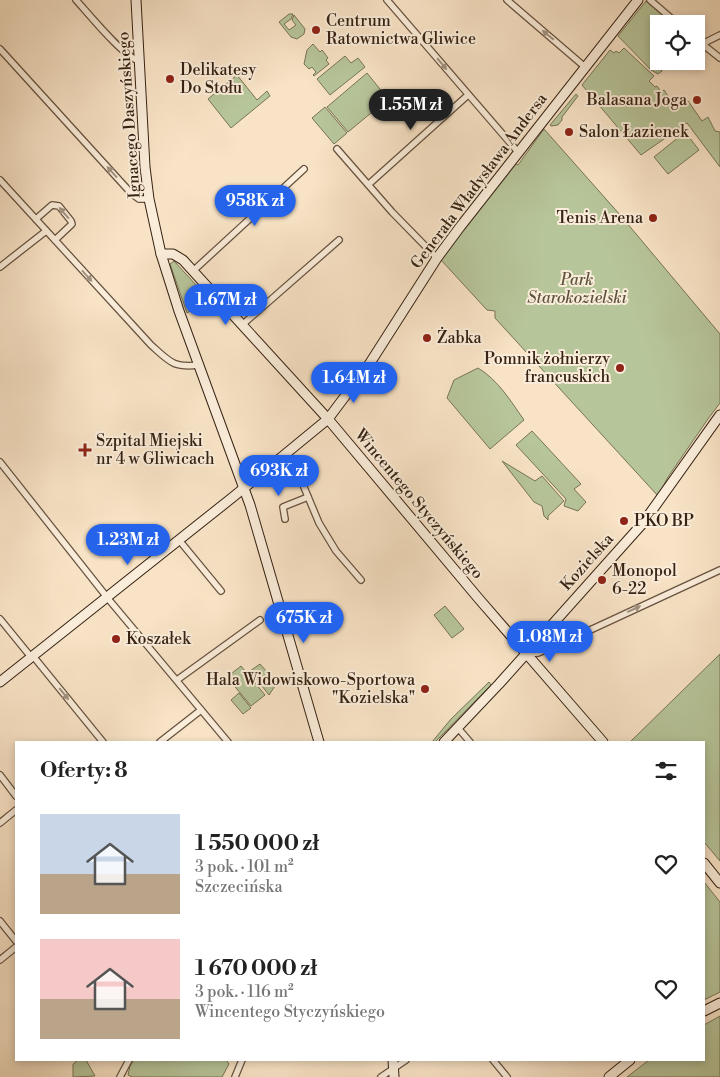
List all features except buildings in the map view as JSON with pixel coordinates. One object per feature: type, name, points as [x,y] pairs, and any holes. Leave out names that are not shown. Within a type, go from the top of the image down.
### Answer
[{"type":"street","points":[[76,0],[125,52],[135,60],[140,61]]},
{"type":"street","name":"Ignacego Daszyńskiego","points":[[136,0],[144,152],[150,199],[161,254],[168,279],[245,488],[270,566],[319,741]]},
{"type":"street","points":[[387,0],[518,152]]},
{"type":"street","points":[[507,0],[585,67]]},
{"type":"street","name":"Generała Władysława Andersa","points":[[0,682],[245,488],[328,419],[373,358],[437,258],[638,0]]},
{"type":"street","points":[[650,0],[667,15]]},
{"type":"street","points":[[660,9],[665,3]]},
{"type":"street","points":[[705,42],[720,35]]},
{"type":"street","points":[[705,46],[720,58]]},
{"type":"street","points":[[0,49],[131,193],[139,199],[150,199]]},
{"type":"street","points":[[369,184],[468,95]]},
{"type":"street","points":[[337,149],[437,258]]},
{"type":"street","points":[[193,271],[304,169]]},
{"type":"street","points":[[0,180],[143,337],[166,358],[180,366],[199,365]]},
{"type":"street","points":[[36,219],[52,205],[59,206],[72,224],[55,240]]},
{"type":"street","points":[[0,267],[46,231]]},
{"type":"street","points":[[242,326],[340,240]]},
{"type":"street","name":"Wincentego Styczyńskiego","points":[[161,254],[177,255],[328,419],[525,654],[602,741]]},
{"type":"street","name":"Kozielska","points":[[445,741],[643,523],[720,415]]},
{"type":"street","points":[[281,458],[301,480],[319,523],[336,551],[361,580]]},
{"type":"street","points":[[0,462],[107,597],[227,741]]},
{"type":"street","points":[[285,519],[282,507],[308,496]]},
{"type":"street","points":[[179,540],[221,591]]},
{"type":"street","points":[[525,654],[538,653],[560,644],[720,570]]},
{"type":"street","points":[[0,619],[102,741]]},
{"type":"street","points":[[177,680],[260,620]]},
{"type":"street","points":[[161,741],[201,710]]},
{"type":"street","points":[[458,728],[469,741]]},
{"type":"street","points":[[0,775],[15,795]]},
{"type":"street","points":[[0,823],[15,811]]},
{"type":"street","points":[[705,864],[720,883]]},
{"type":"street","points":[[0,921],[15,940]]},
{"type":"street","points":[[0,960],[15,948]]},
{"type":"street","points":[[705,1010],[720,1003]]},
{"type":"street","points":[[120,1077],[128,1061]]},
{"type":"street","points":[[235,1077],[239,1061]]},
{"type":"street","points":[[381,1077],[404,1061]]},
{"type":"street","points":[[494,1061],[507,1077]]},
{"type":"street","points":[[609,1077],[629,1061]]},
{"type":"green space","points":[[646,1],[662,15],[650,15],[650,69],[618,36]]},
{"type":"green space","points":[[289,14],[293,14],[291,19],[284,24],[289,30],[296,25],[292,20],[294,15],[305,29],[304,34],[297,39],[291,37],[279,22]]},
{"type":"green space","points":[[313,44],[320,52],[322,50],[328,58],[326,60],[329,64],[314,76],[316,72],[312,67],[309,69],[304,64],[307,50]]},
{"type":"green space","points":[[624,48],[654,76],[649,81],[655,87],[657,86],[661,92],[664,90],[676,108],[688,101],[702,121],[708,117],[715,131],[720,132],[720,167],[687,123],[641,155],[582,85],[610,50],[614,53],[616,51],[619,53]]},
{"type":"green space","points":[[345,56],[351,63],[358,58],[365,67],[330,95],[317,79]]},
{"type":"green space","points":[[651,70],[661,70],[658,74]]},
{"type":"green space","points":[[367,73],[388,99],[348,132],[327,107]]},
{"type":"green space","points":[[237,75],[257,100],[267,91],[270,96],[231,128],[208,99]]},
{"type":"green space","points":[[576,94],[578,96],[562,117],[562,120],[558,125],[551,126],[550,125]]},
{"type":"green space","points":[[325,107],[347,133],[334,144],[312,118]]},
{"type":"green space","name":"Park Starokozielski","points":[[544,129],[621,216],[720,334],[720,403],[668,477],[658,496],[495,318],[495,311],[487,310],[441,260],[514,163],[518,165]]},
{"type":"green space","points":[[685,132],[699,150],[668,174],[654,157]]},
{"type":"green space","points":[[174,261],[209,299],[187,313],[170,264]]},
{"type":"green space","points":[[478,368],[498,384],[524,420],[490,449],[447,398],[454,380]]},
{"type":"green space","points":[[532,431],[581,484],[574,489],[586,502],[578,511],[564,506],[566,499],[516,445]]},
{"type":"green space","points":[[502,461],[535,481],[542,476],[564,501],[548,516],[548,520],[544,516],[542,506],[534,502]]},
{"type":"green space","points":[[445,606],[464,629],[452,638],[434,615]]},
{"type":"green space","points":[[720,654],[720,861],[705,843],[705,741],[631,741]]},
{"type":"green space","points":[[260,664],[277,683],[269,695],[250,671]]},
{"type":"green space","points":[[241,666],[265,695],[251,706],[227,677]]},
{"type":"green space","points":[[489,682],[491,685],[436,741],[433,741],[451,719]]},
{"type":"green space","points":[[239,693],[251,708],[243,714],[231,700]]},
{"type":"green space","points":[[705,883],[720,902],[720,992],[705,1000]]},
{"type":"green space","points":[[720,1016],[720,1077],[627,1077],[648,1061],[705,1061],[705,1024]]},
{"type":"green space","points":[[87,1061],[95,1076],[73,1077],[73,1064]]},
{"type":"green space","points":[[133,1061],[227,1061],[229,1064],[222,1077],[132,1077],[128,1075]]},
{"type":"place","name":"Centrum Ratownictwa Gliwice","points":[[316,30]]},
{"type":"place","name":"Delikatesy Do Stołu","points":[[170,79]]},
{"type":"place","name":"Balasana Joga","points":[[697,100]]},
{"type":"place","name":"Salon Łazienek","points":[[569,132]]},
{"type":"place","name":"Tenis Arena","points":[[653,218]]},
{"type":"place","name":"Żabka","points":[[427,338]]},
{"type":"place","name":"Pomnik żołnierzy francuskich","points":[[620,368]]},
{"type":"place","name":"Szpital Miejski nr 4 w Gliwicach","points":[[85,450]]},
{"type":"place","name":"PKO BP","points":[[624,521]]},
{"type":"place","name":"Monopol 6-22","points":[[602,580]]},
{"type":"place","name":"Koszałek","points":[[116,639]]},
{"type":"place","name":"Hala Widowiskowo-Sportowa \"Kozielska\"","points":[[425,689]]}]
